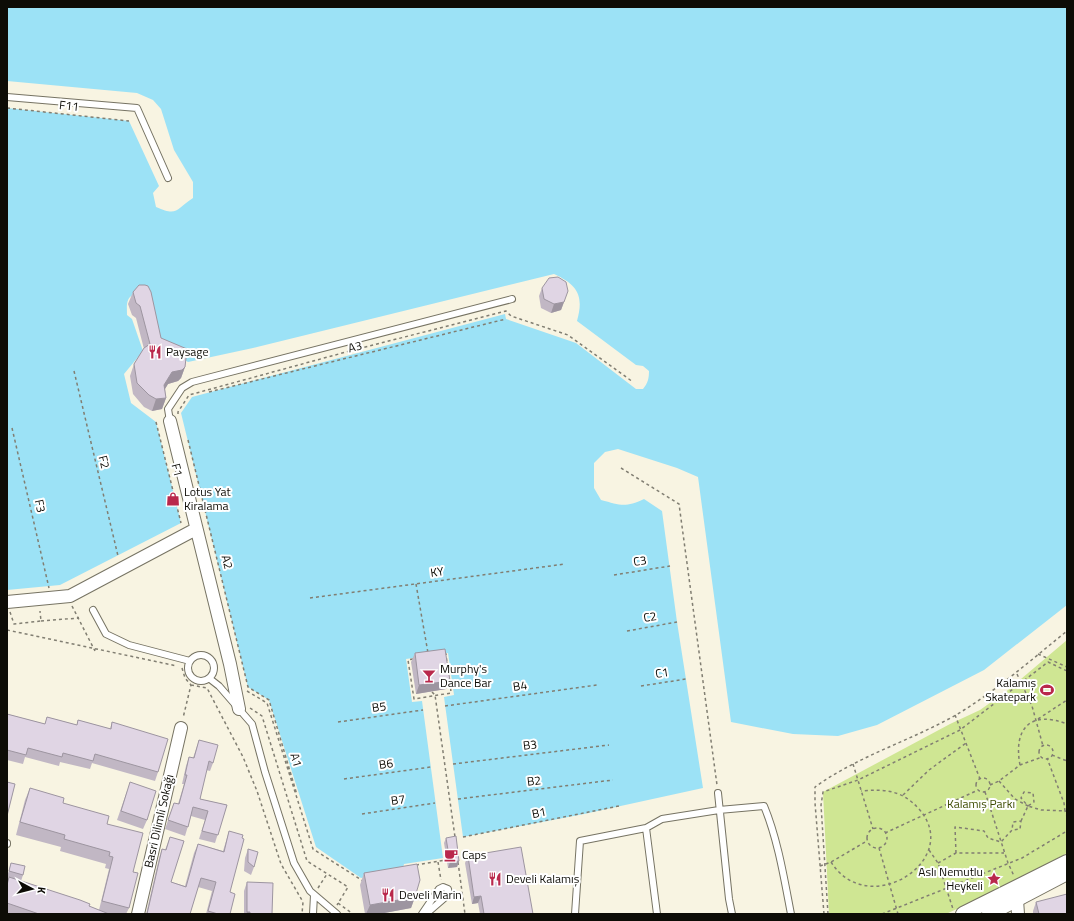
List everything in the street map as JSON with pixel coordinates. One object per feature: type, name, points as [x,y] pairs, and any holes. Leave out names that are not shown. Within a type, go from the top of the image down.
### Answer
[{"type":"street","points":[[174,420],[196,529],[240,698]]},
{"type":"street","points":[[7,602],[70,596],[196,529]]},
{"type":"street","name":"Basri Dilimli Sokağı","points":[[138,914],[181,728]]},
{"type":"street","points":[[963,914],[1018,900],[1067,862]]},
{"type":"street","points":[[989,914],[1067,873]]},
{"type":"lane","points":[[7,97],[137,108],[168,178]]},
{"type":"lane","points":[[174,420],[168,409],[182,388],[192,382],[512,299]]},
{"type":"lane","points":[[93,610],[106,634],[129,645],[190,661]]},
{"type":"lane","points":[[201,655],[209,658],[214,665],[210,679],[202,682],[190,677],[188,669],[190,661],[192,658],[201,655]]},
{"type":"lane","points":[[210,679],[240,698],[252,724],[265,772],[294,864],[314,895],[335,913]]},
{"type":"lane","points":[[718,793],[729,899],[732,914]]},
{"type":"lane","points":[[575,914],[580,841],[646,828],[662,819],[719,810],[764,806],[770,820],[783,870],[790,914]]},
{"type":"lane","points":[[646,828],[657,914]]},
{"type":"lane","points":[[422,914],[435,895],[443,887],[448,889],[448,896],[426,914]]},
{"type":"lane","points":[[313,914],[314,895]]},
{"type":"path","name":"F11","points":[[7,108],[129,121]]},
{"type":"path","points":[[174,420],[189,395],[506,311],[511,316],[568,335],[633,382]]},
{"type":"path","name":"A3","points":[[209,392],[506,319]]},
{"type":"path","name":"F2","points":[[74,371],[118,556]]},
{"type":"path","name":"F1","points":[[156,422],[181,523]]},
{"type":"path","name":"F3","points":[[12,428],[49,589],[55,588]]},
{"type":"path","name":"A2","points":[[188,440],[248,687]]},
{"type":"path","points":[[165,443],[184,524],[177,528]]},
{"type":"path","points":[[621,468],[679,504],[718,793]]},
{"type":"path","points":[[116,560],[122,556]]},
{"type":"path","name":"KY","points":[[310,598],[565,564]]},
{"type":"path","name":"C3","points":[[614,575],[670,566]]},
{"type":"path","points":[[416,584],[429,657]]},
{"type":"path","points":[[72,606],[95,650]]},
{"type":"path","points":[[40,609],[41,621]]},
{"type":"path","points":[[7,610],[11,614],[14,624],[79,618]]},
{"type":"path","name":"C2","points":[[627,631],[677,622]]},
{"type":"path","points":[[7,630],[182,668],[185,678],[192,685],[207,688],[243,757],[257,791],[281,864],[303,902],[302,914]]},
{"type":"path","points":[[824,914],[814,803],[815,787],[836,772],[955,715],[1017,674],[1038,654],[1067,631]]},
{"type":"path","points":[[415,659],[408,660],[414,699],[451,693],[446,654],[440,655]]},
{"type":"path","points":[[1038,654],[1067,668]]},
{"type":"path","points":[[828,914],[821,806],[823,792],[858,780],[960,730],[1021,681],[1048,662],[1067,671]]},
{"type":"path","points":[[1017,674],[1036,720],[1043,746],[1040,751],[1042,757]]},
{"type":"path","name":"C1","points":[[641,686],[686,679]]},
{"type":"path","points":[[181,728],[192,685]]},
{"type":"path","name":"B4","points":[[445,706],[598,685]]},
{"type":"path","name":"A1","points":[[248,687],[269,700],[313,849]]},
{"type":"path","points":[[432,692],[435,695],[455,841]]},
{"type":"path","points":[[240,698],[267,703],[313,849],[362,881],[369,880]]},
{"type":"path","points":[[240,698],[262,716],[307,861],[348,887],[338,903],[335,913]]},
{"type":"path","points":[[1020,765],[1018,747],[1019,736],[1027,726],[1067,700]]},
{"type":"path","name":"B5","points":[[338,722],[423,710]]},
{"type":"path","points":[[955,715],[980,779]]},
{"type":"path","points":[[1036,720],[1057,720],[1067,724]]},
{"type":"path","points":[[903,795],[929,770],[966,743]]},
{"type":"path","name":"B3","points":[[453,764],[609,745]]},
{"type":"path","points":[[1043,746],[1051,747],[1052,755]]},
{"type":"path","points":[[985,792],[989,790],[990,785],[999,781],[1020,765],[1042,757],[1047,758],[1052,755]]},
{"type":"path","points":[[1052,755],[1067,761]]},
{"type":"path","points":[[1047,758],[1064,803],[1067,816]]},
{"type":"path","points":[[853,764],[873,829]]},
{"type":"path","name":"B6","points":[[344,779],[431,767]]},
{"type":"path","points":[[980,779],[986,779],[990,785]]},
{"type":"path","points":[[978,790],[977,783],[980,779]]},
{"type":"path","name":"B2","points":[[458,799],[613,780]]},
{"type":"path","points":[[999,781],[1015,799],[1028,806],[1041,810],[1066,811]]},
{"type":"path","points":[[862,791],[888,790],[903,795],[924,815],[929,828],[931,842],[925,862],[916,872]]},
{"type":"path","points":[[885,833],[978,790],[985,792]]},
{"type":"path","points":[[985,792],[1008,863],[1018,900]]},
{"type":"path","points":[[1012,830],[1020,829],[1021,821],[1028,806],[1034,802],[1033,793],[1027,792],[1023,794],[1021,798],[1028,806]]},
{"type":"path","name":"B7","points":[[362,814],[436,803]]},
{"type":"path","name":"B1","points":[[463,836],[619,806]]},
{"type":"path","points":[[1001,842],[1012,830],[1013,822],[1021,821]]},
{"type":"path","points":[[956,853],[955,827],[984,831],[988,838],[1001,842]]},
{"type":"path","points":[[873,829],[881,829],[885,833],[886,842],[879,848],[872,847],[867,841],[868,833],[873,829]]},
{"type":"path","points":[[882,914],[1022,858],[1067,831]]},
{"type":"path","points":[[820,866],[831,862],[867,841]]},
{"type":"path","points":[[879,848],[892,888],[898,914]]},
{"type":"path","points":[[929,850],[938,863],[955,914]]},
{"type":"path","points":[[938,863],[956,853],[1004,853]]},
{"type":"path","points":[[414,865],[445,860]]},
{"type":"path","points":[[438,861],[443,887]]},
{"type":"path","points":[[458,862],[465,914]]},
{"type":"path","points":[[831,862],[837,873],[849,883]]},
{"type":"path","points":[[314,895],[327,874]]},
{"type":"path","points":[[888,890],[892,888]]},
{"type":"path","points":[[338,903],[353,914]]},
{"type":"green space","name":"Kalamış Parkı","points":[[1067,640],[1067,853],[1014,882],[946,914],[829,914],[823,792],[950,724],[980,710],[1008,690]]},
{"type":"water","points":[[7,7],[1067,7],[1067,605],[984,670],[877,725],[838,736],[793,734],[731,722],[698,477],[677,468],[618,449],[605,452],[594,463],[594,488],[601,500],[627,505],[644,499],[662,511],[677,622],[703,788],[584,814],[463,837],[444,697],[454,695],[448,653],[406,659],[412,702],[422,701],[443,858],[404,864],[403,868],[361,878],[316,847],[269,700],[248,687],[181,413],[192,397],[505,314],[506,319],[576,343],[636,389],[643,389],[645,387],[649,376],[649,371],[643,366],[636,365],[577,321],[580,305],[577,292],[569,282],[554,274],[253,348],[188,362],[161,345],[136,293],[128,300],[127,315],[132,319],[143,351],[124,374],[131,403],[156,422],[181,523],[60,585],[7,590],[7,108],[129,121],[159,186],[153,193],[156,207],[163,210],[176,210],[193,198],[193,182],[174,150],[161,109],[153,100],[137,93],[7,81]]},
{"type":"building","points":[[558,277],[566,282],[568,291],[564,302],[554,304],[544,299],[542,288],[549,278]]},
{"type":"building","name":"Paysage","points":[[139,285],[148,286],[151,292],[161,338],[187,349],[185,367],[182,370],[172,372],[164,385],[166,398],[156,399],[149,395],[137,383],[134,364],[144,348],[150,344],[140,306],[136,303],[133,292]]},
{"type":"building","name":"Murphy's Dance Bar","points":[[445,649],[450,681],[419,685],[415,653]]},
{"type":"building","points":[[7,714],[45,724],[47,717],[77,725],[78,720],[111,729],[112,722],[168,739],[158,772],[95,754],[93,761],[63,753],[62,757],[28,748],[26,755],[7,750]]},
{"type":"building","points":[[199,740],[218,745],[213,763],[209,761],[200,799],[227,805],[218,835],[202,831],[208,811],[193,807],[188,827],[168,820],[174,803],[179,804],[187,775],[185,775],[189,757],[194,758]]},
{"type":"building","points":[[7,782],[15,784],[7,816]]},
{"type":"building","points":[[130,782],[156,791],[147,820],[121,811]]},
{"type":"building","points":[[30,788],[64,798],[63,803],[109,816],[107,824],[143,833],[133,872],[138,873],[129,908],[102,901],[113,857],[109,856],[110,852],[64,839],[65,835],[20,822]]},
{"type":"building","points":[[229,831],[243,835],[242,838],[244,839],[230,892],[235,894],[230,914],[218,914],[208,911],[216,882],[201,878],[190,914],[147,914],[162,849],[166,850],[170,837],[184,841],[171,882],[186,887],[198,844],[224,852]]},
{"type":"building","points":[[456,836],[459,861],[450,862],[446,838]]},
{"type":"building","name":"Develi Kalamış","points":[[521,847],[533,914],[484,914],[481,896],[474,897],[468,856]]},
{"type":"building","points":[[248,849],[258,852],[254,867],[248,862]]},
{"type":"building","points":[[11,863],[25,866],[23,875],[9,871]]},
{"type":"building","name":"Develi Marin","points":[[417,864],[420,880],[415,897],[370,905],[364,873]]},
{"type":"building","points":[[9,877],[80,900],[90,904],[89,906],[109,914],[39,914],[7,903],[7,885]]},
{"type":"building","points":[[247,882],[273,883],[272,914],[250,914],[250,912],[247,912]]},
{"type":"building","points":[[1067,894],[1067,914],[1039,914],[1036,902]]},
{"type":"place","name":"Paysage","points":[[155,352]]},
{"type":"place","name":"Lotus Yat Kiralama","points":[[173,499]]},
{"type":"place","name":"Murphy's Dance Bar","points":[[429,676]]},
{"type":"place","name":"Kalamış Skatepark","points":[[1047,690]]},
{"type":"place","name":"Caps","points":[[451,855]]},
{"type":"place","name":"Develi Kalamış","points":[[495,879]]},
{"type":"place","name":"Aslı Nemutlu Heykeli","points":[[994,879]]},
{"type":"place","name":"Develi Marin","points":[[388,895]]}]
